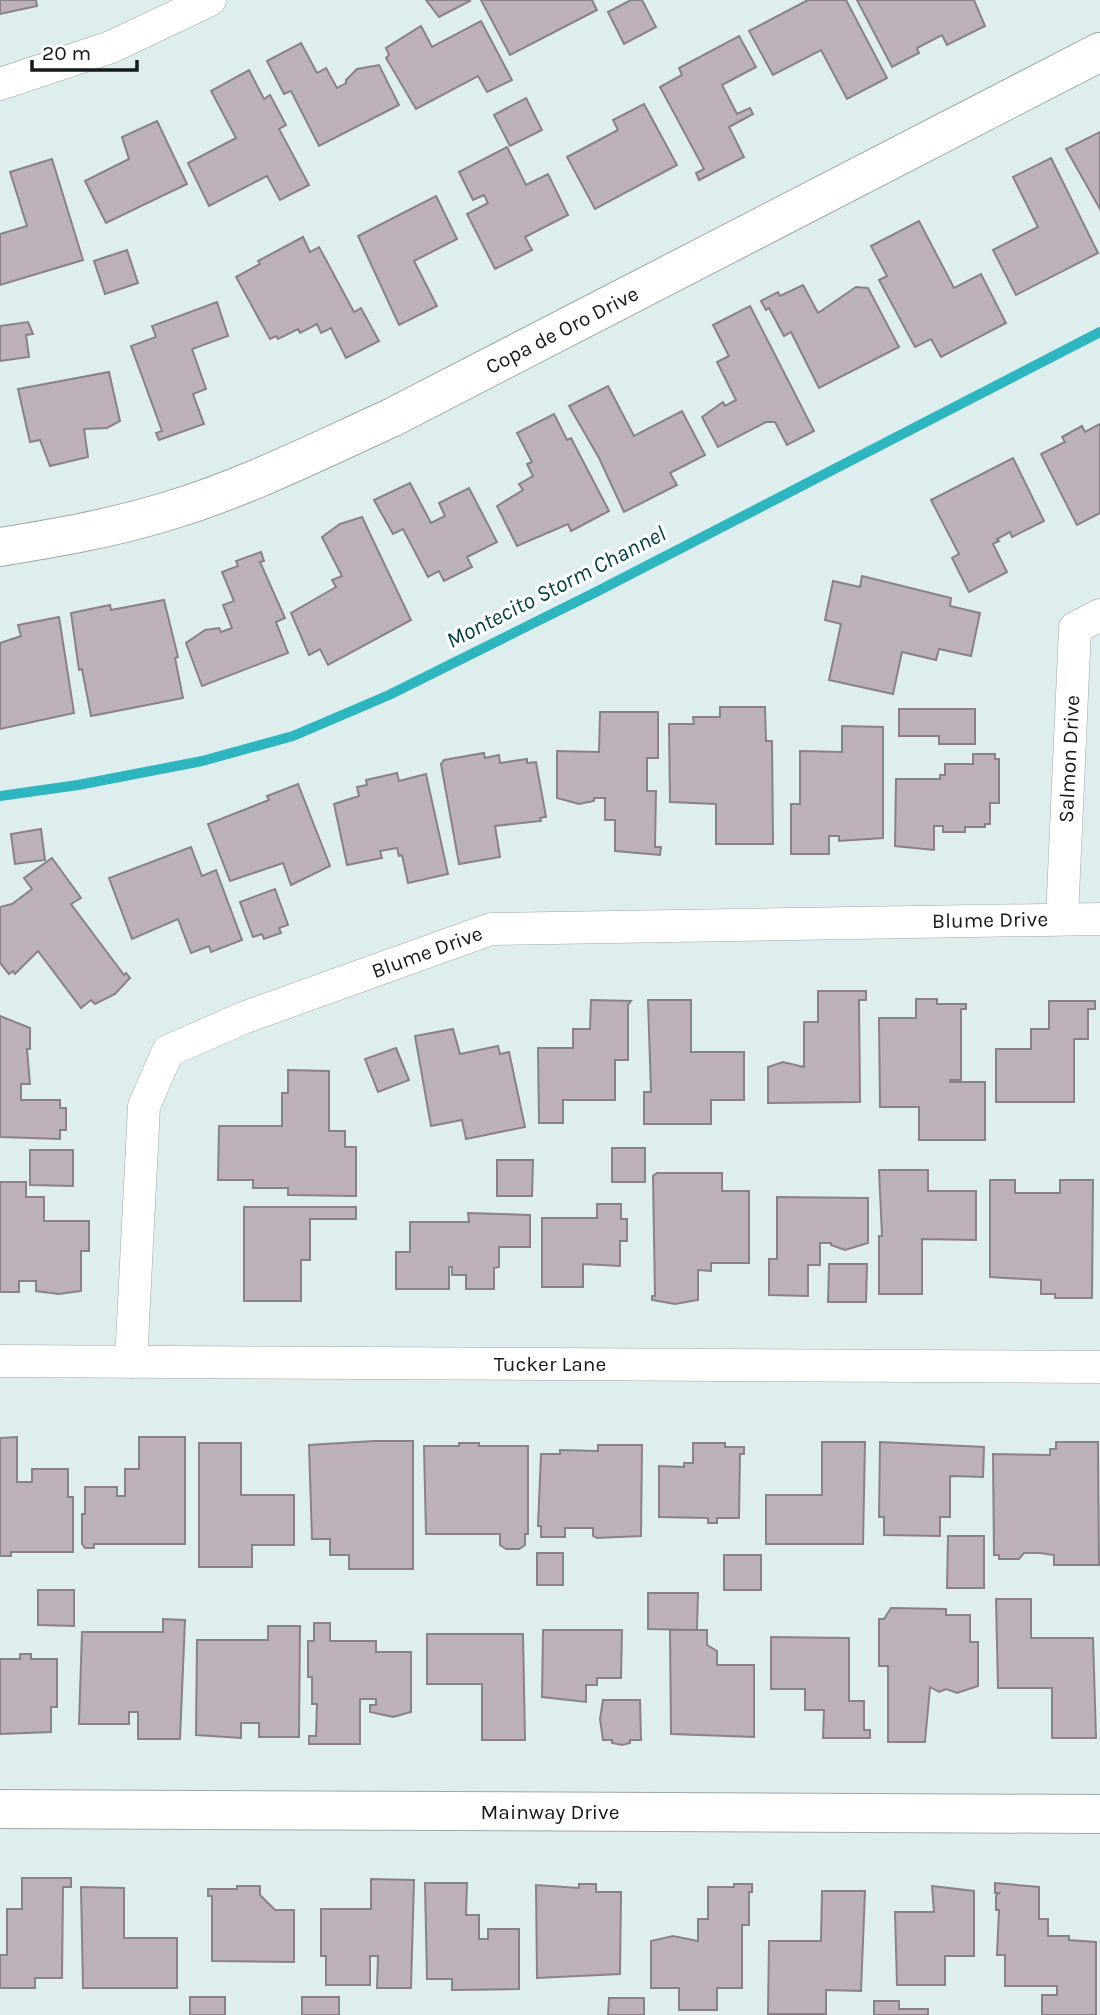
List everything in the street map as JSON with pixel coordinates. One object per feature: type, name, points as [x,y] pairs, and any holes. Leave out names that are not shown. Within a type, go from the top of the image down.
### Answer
[{"type":"street","points":[[0,84],[111,47],[211,0]]},
{"type":"street","name":"Copa de Oro Drive","points":[[0,547],[62,537],[168,511],[280,469],[391,418],[1100,52]]},
{"type":"street","name":"Salmon Drive","points":[[1062,918],[1075,628],[1100,615]]},
{"type":"street","name":"Blume Drive","points":[[131,1362],[144,1106],[168,1051],[243,1018],[491,929],[1100,919]]},
{"type":"street","name":"Tucker Lane","points":[[0,1361],[1100,1367]]},
{"type":"street","name":"Mainway Drive","points":[[0,1809],[1100,1814]]},
{"type":"building","points":[[0,0],[36,0],[37,6],[0,14]]},
{"type":"building","points":[[426,0],[469,0],[470,1],[439,17]]},
{"type":"building","points":[[481,0],[592,0],[597,10],[510,55]]},
{"type":"building","points":[[631,0],[642,0],[656,27],[624,44],[608,12]]},
{"type":"building","points":[[808,0],[846,0],[887,78],[847,99],[821,50],[773,75],[749,31]]},
{"type":"building","points":[[857,0],[974,0],[985,26],[947,45],[942,35],[917,48],[919,53],[892,67]]},
{"type":"building","points":[[481,21],[512,80],[487,92],[478,76],[416,109],[386,58],[389,55],[386,48],[421,26],[432,47]]},
{"type":"building","points":[[739,36],[756,67],[722,85],[737,114],[750,108],[753,114],[729,127],[744,157],[699,180],[696,173],[704,169],[660,87],[682,75],[679,68]]},
{"type":"building","points":[[301,43],[317,73],[326,68],[337,88],[346,83],[357,69],[379,65],[399,105],[319,146],[291,91],[284,94],[267,61]]},
{"type":"building","points":[[249,70],[264,99],[270,95],[286,125],[279,129],[309,185],[280,200],[267,176],[209,206],[188,163],[236,138],[211,91]]},
{"type":"building","points":[[526,98],[542,130],[510,146],[494,115]]},
{"type":"building","points":[[644,104],[677,165],[595,209],[567,157],[618,130],[613,120]]},
{"type":"building","points":[[157,121],[187,184],[106,223],[85,181],[129,159],[122,137]]},
{"type":"building","points":[[1100,132],[1100,209],[1066,149]]},
{"type":"building","points":[[507,147],[526,185],[548,174],[568,215],[525,237],[532,250],[495,269],[467,214],[488,203],[484,195],[473,200],[459,172]]},
{"type":"building","points":[[1051,158],[1098,253],[1016,295],[993,250],[1038,227],[1013,177]]},
{"type":"building","points":[[52,159],[83,260],[0,285],[0,234],[27,226],[10,172]]},
{"type":"building","points":[[436,196],[457,239],[414,261],[437,306],[399,325],[358,236]]},
{"type":"building","points":[[919,221],[954,288],[981,274],[1006,323],[941,357],[931,339],[915,347],[879,280],[887,276],[871,246]]},
{"type":"building","points":[[303,237],[310,252],[319,247],[354,312],[361,308],[379,341],[346,358],[331,328],[321,333],[317,324],[300,333],[298,329],[278,339],[276,336],[270,339],[236,277],[260,264],[258,261]]},
{"type":"building","points":[[127,250],[138,283],[105,294],[94,261]]},
{"type":"building","points":[[803,285],[818,313],[856,287],[868,288],[899,347],[819,388],[791,332],[784,336],[769,308],[766,310],[761,301],[778,292],[780,296]]},
{"type":"building","points":[[217,302],[228,336],[192,349],[206,389],[193,394],[204,424],[159,440],[156,433],[162,431],[131,346],[156,337],[152,326]]},
{"type":"building","points":[[750,306],[814,431],[787,445],[775,422],[766,422],[718,447],[702,417],[723,402],[725,406],[736,400],[717,362],[729,356],[713,325]]},
{"type":"building","points":[[28,322],[33,334],[26,335],[29,357],[0,361],[0,326]]},
{"type":"building","points":[[109,372],[120,421],[107,428],[84,429],[88,457],[50,466],[40,440],[30,442],[18,389]]},
{"type":"building","points":[[608,386],[634,436],[682,411],[705,455],[670,473],[677,485],[624,512],[599,458],[569,406]]},
{"type":"building","points":[[554,414],[567,440],[571,438],[609,511],[571,531],[568,524],[517,546],[497,506],[523,490],[519,484],[533,476],[527,464],[532,462],[517,433]]},
{"type":"building","points":[[1100,424],[1100,513],[1077,525],[1041,454],[1065,442],[1062,437],[1082,426],[1085,432]]},
{"type":"building","points":[[1013,458],[1044,521],[1012,537],[1010,532],[997,539],[999,541],[993,544],[1007,572],[969,592],[952,558],[959,554],[931,500]]},
{"type":"building","points":[[410,483],[431,523],[445,516],[439,503],[469,488],[497,542],[467,557],[472,567],[444,581],[439,571],[428,577],[403,529],[393,534],[374,500]]},
{"type":"building","points":[[362,517],[411,620],[328,665],[320,649],[309,655],[291,613],[336,587],[332,580],[342,576],[322,537],[340,524]]},
{"type":"building","points":[[261,552],[264,561],[260,562],[285,618],[276,622],[288,653],[202,686],[186,643],[205,630],[219,628],[221,632],[232,628],[223,605],[234,601],[222,572],[238,566],[236,561]]},
{"type":"building","points":[[862,576],[951,598],[950,606],[980,613],[971,656],[939,649],[936,660],[902,652],[893,694],[829,680],[841,624],[825,620],[833,581],[860,587]]},
{"type":"building","points":[[164,600],[178,657],[175,658],[183,698],[91,716],[82,669],[79,670],[71,613],[110,605],[111,610]]},
{"type":"building","points":[[59,617],[74,713],[0,729],[0,643],[21,636],[18,625]]},
{"type":"building","points":[[720,707],[765,707],[766,741],[772,741],[773,844],[716,844],[716,804],[670,802],[669,724],[694,724],[693,717],[720,717]]},
{"type":"building","points":[[899,709],[975,709],[975,744],[939,744],[939,736],[899,736]]},
{"type":"building","points":[[600,712],[658,712],[658,758],[647,758],[647,791],[656,791],[655,847],[661,847],[660,855],[615,851],[615,820],[605,820],[605,798],[594,798],[594,801],[579,804],[557,798],[557,751],[599,752]]},
{"type":"building","points":[[842,726],[883,727],[883,838],[839,841],[839,836],[829,836],[829,854],[791,854],[791,804],[800,804],[800,751],[842,752]]},
{"type":"building","points":[[484,753],[485,758],[499,755],[500,763],[527,759],[527,763],[536,762],[546,817],[540,818],[541,821],[495,826],[500,857],[459,864],[441,764],[444,760]]},
{"type":"building","points":[[973,754],[995,754],[995,759],[999,759],[999,803],[990,803],[990,824],[985,824],[985,827],[965,827],[965,832],[943,832],[943,826],[934,826],[934,850],[895,846],[896,779],[940,779],[940,775],[945,775],[945,764],[973,764]]},
{"type":"building","points":[[397,773],[399,781],[426,774],[448,874],[408,883],[402,855],[399,856],[397,848],[380,851],[382,858],[347,865],[334,804],[359,796],[357,787],[367,785],[366,780]]},
{"type":"building","points":[[298,784],[330,866],[291,885],[283,863],[230,881],[208,824],[269,800],[267,796]]},
{"type":"building","points":[[41,829],[45,860],[15,864],[11,834]]},
{"type":"building","points":[[191,847],[202,876],[216,870],[242,940],[211,952],[209,946],[191,953],[178,919],[132,939],[109,878]]},
{"type":"building","points":[[52,858],[81,898],[71,904],[124,975],[126,973],[130,978],[115,994],[95,1004],[91,1000],[81,1008],[38,951],[15,974],[13,971],[9,974],[0,963],[0,907],[12,904],[32,889],[24,878]]},
{"type":"building","points":[[275,889],[288,925],[279,928],[281,933],[264,939],[262,934],[253,937],[240,902]]},
{"type":"building","points":[[818,991],[866,991],[866,1000],[859,1000],[860,1102],[768,1103],[768,1067],[783,1062],[804,1067],[804,1022],[818,1022]]},
{"type":"building","points":[[916,999],[937,999],[937,1004],[966,1004],[966,1009],[961,1009],[961,1080],[950,1082],[985,1082],[985,1140],[919,1140],[919,1107],[880,1107],[879,1018],[916,1018]]},
{"type":"building","points":[[591,1000],[631,1001],[628,1005],[628,1060],[615,1060],[615,1100],[563,1100],[563,1123],[539,1123],[538,1048],[573,1048],[573,1029],[590,1029]]},
{"type":"building","points":[[648,1000],[691,1000],[691,1052],[744,1052],[744,1100],[711,1100],[711,1124],[644,1124],[644,1092],[651,1092]]},
{"type":"building","points":[[1049,1001],[1095,1001],[1095,1009],[1088,1009],[1088,1039],[1074,1039],[1074,1102],[996,1102],[996,1049],[1031,1049],[1031,1029],[1049,1029]]},
{"type":"building","points":[[0,1016],[30,1028],[30,1049],[27,1049],[30,1084],[21,1084],[21,1100],[60,1100],[60,1108],[66,1108],[66,1130],[60,1130],[60,1139],[0,1137]]},
{"type":"building","points":[[453,1029],[460,1054],[498,1046],[500,1054],[509,1052],[525,1127],[466,1139],[462,1120],[431,1126],[415,1036]]},
{"type":"building","points":[[396,1048],[409,1080],[378,1092],[365,1059]]},
{"type":"building","points":[[288,1070],[329,1071],[329,1131],[345,1131],[345,1147],[356,1147],[356,1196],[288,1195],[288,1188],[253,1188],[253,1180],[218,1180],[219,1126],[282,1126],[282,1093],[288,1093]]},
{"type":"building","points":[[612,1148],[645,1148],[645,1182],[612,1182]]},
{"type":"building","points":[[30,1150],[73,1150],[73,1186],[30,1185]]},
{"type":"building","points":[[497,1160],[533,1160],[532,1196],[497,1196]]},
{"type":"building","points":[[879,1170],[928,1170],[928,1191],[976,1191],[976,1240],[922,1239],[922,1294],[879,1294],[879,1236],[882,1236]]},
{"type":"building","points":[[657,1173],[722,1173],[722,1191],[749,1191],[749,1263],[711,1263],[711,1271],[698,1270],[698,1300],[675,1304],[652,1300],[652,1296],[655,1296],[653,1176]]},
{"type":"building","points":[[990,1180],[1015,1180],[1015,1193],[1060,1193],[1060,1180],[1093,1180],[1092,1298],[1055,1298],[1055,1294],[1041,1294],[1041,1280],[990,1277]]},
{"type":"building","points":[[0,1182],[26,1182],[26,1197],[44,1197],[44,1221],[89,1221],[89,1251],[81,1251],[81,1291],[59,1294],[36,1291],[36,1281],[19,1281],[19,1292],[0,1292]]},
{"type":"building","points":[[777,1197],[868,1198],[868,1243],[845,1250],[831,1243],[820,1243],[820,1265],[808,1265],[808,1296],[769,1295],[769,1259],[777,1259]]},
{"type":"building","points":[[597,1204],[621,1204],[621,1219],[627,1219],[627,1241],[620,1241],[620,1266],[583,1264],[583,1287],[542,1287],[542,1218],[597,1218]]},
{"type":"building","points":[[244,1207],[356,1207],[356,1219],[310,1219],[310,1260],[301,1260],[301,1301],[244,1301]]},
{"type":"building","points":[[468,1213],[530,1215],[530,1247],[499,1247],[499,1267],[494,1268],[494,1289],[466,1289],[466,1275],[452,1275],[452,1267],[449,1267],[449,1289],[396,1289],[396,1252],[410,1252],[410,1222],[469,1222]]},
{"type":"building","points":[[829,1264],[867,1264],[866,1302],[828,1302]]},
{"type":"building","points":[[17,1437],[17,1482],[32,1482],[32,1469],[68,1469],[68,1497],[73,1497],[73,1552],[11,1552],[11,1556],[0,1556],[0,1438]]},
{"type":"building","points":[[139,1437],[185,1437],[185,1544],[94,1544],[94,1548],[85,1548],[82,1544],[82,1514],[85,1514],[85,1487],[117,1487],[117,1496],[125,1496],[125,1469],[139,1469]]},
{"type":"building","points":[[413,1441],[413,1569],[349,1569],[349,1555],[330,1555],[330,1539],[312,1539],[309,1445]]},
{"type":"building","points":[[822,1442],[865,1442],[863,1544],[766,1544],[766,1495],[822,1495]]},
{"type":"building","points":[[880,1442],[984,1447],[983,1477],[950,1476],[950,1517],[940,1517],[940,1536],[884,1535],[884,1517],[879,1517]]},
{"type":"building","points":[[1056,1442],[1098,1442],[1099,1565],[1054,1565],[1054,1555],[1040,1553],[1024,1553],[1019,1559],[999,1559],[999,1555],[994,1555],[993,1454],[1050,1455],[1050,1449],[1056,1449]]},
{"type":"building","points":[[199,1443],[241,1443],[241,1495],[294,1495],[294,1545],[252,1545],[252,1567],[199,1567]]},
{"type":"building","points":[[459,1443],[479,1443],[479,1446],[528,1446],[528,1534],[525,1534],[525,1545],[519,1549],[506,1549],[500,1545],[500,1534],[426,1534],[424,1446],[459,1446]]},
{"type":"building","points":[[693,1443],[725,1443],[725,1447],[744,1447],[744,1454],[740,1454],[739,1518],[717,1518],[717,1523],[708,1523],[708,1518],[659,1517],[659,1466],[684,1467],[684,1463],[693,1463]]},
{"type":"building","points":[[598,1445],[642,1445],[641,1536],[597,1538],[593,1536],[593,1528],[565,1528],[565,1537],[541,1537],[541,1526],[538,1526],[541,1454],[560,1454],[560,1450],[598,1451]]},
{"type":"building","points":[[948,1536],[984,1536],[984,1588],[947,1588]]},
{"type":"building","points":[[537,1553],[563,1553],[563,1585],[537,1585]]},
{"type":"building","points":[[724,1555],[761,1555],[761,1590],[724,1590]]},
{"type":"building","points":[[38,1590],[74,1590],[74,1626],[38,1625]]},
{"type":"building","points":[[648,1593],[698,1593],[697,1630],[648,1629]]},
{"type":"building","points":[[996,1599],[1031,1599],[1031,1638],[1093,1638],[1096,1738],[1052,1738],[1052,1688],[998,1688]]},
{"type":"building","points":[[891,1608],[946,1609],[946,1615],[970,1615],[970,1642],[978,1642],[978,1686],[957,1693],[946,1689],[939,1692],[930,1687],[925,1742],[888,1742],[888,1666],[879,1666],[879,1619],[884,1619]]},
{"type":"building","points":[[163,1619],[185,1620],[180,1739],[138,1739],[138,1712],[129,1712],[129,1724],[79,1724],[82,1632],[163,1632]]},
{"type":"building","points":[[314,1623],[330,1623],[330,1641],[376,1641],[376,1652],[411,1652],[411,1712],[393,1717],[370,1712],[370,1705],[376,1705],[376,1699],[360,1699],[360,1744],[309,1744],[309,1736],[316,1736],[317,1704],[312,1704],[312,1677],[308,1677],[308,1641],[314,1641]]},
{"type":"building","points":[[268,1626],[300,1626],[299,1737],[259,1737],[259,1723],[241,1723],[241,1738],[196,1735],[197,1640],[268,1640]]},
{"type":"building","points":[[543,1630],[622,1630],[621,1678],[597,1678],[597,1685],[586,1685],[586,1702],[542,1697]]},
{"type":"building","points":[[670,1630],[707,1630],[707,1645],[717,1651],[717,1665],[754,1665],[754,1737],[671,1734]]},
{"type":"building","points":[[427,1634],[523,1634],[525,1740],[482,1740],[482,1684],[427,1684]]},
{"type":"building","points":[[771,1637],[849,1638],[849,1701],[864,1701],[864,1730],[870,1730],[870,1738],[823,1738],[824,1710],[805,1710],[805,1689],[771,1689]]},
{"type":"building","points":[[20,1654],[31,1654],[31,1659],[57,1659],[57,1707],[51,1707],[51,1732],[0,1734],[0,1659],[20,1659]]},
{"type":"building","points":[[603,1700],[640,1700],[641,1740],[630,1740],[630,1743],[622,1745],[612,1743],[612,1740],[603,1740],[600,1719]]},
{"type":"building","points":[[22,1878],[71,1878],[71,1887],[63,1887],[62,1978],[35,1978],[35,1988],[0,1988],[0,1955],[7,1955],[7,1909],[22,1909]]},
{"type":"building","points":[[371,1879],[414,1880],[411,1988],[377,1988],[378,1956],[370,1956],[370,1985],[326,1985],[326,1956],[321,1956],[321,1909],[371,1909]]},
{"type":"building","points":[[425,1883],[467,1883],[466,1915],[479,1915],[479,1939],[488,1939],[488,1929],[519,1929],[519,1989],[452,1990],[452,1979],[427,1979]]},
{"type":"building","points":[[995,1883],[1039,1887],[1039,1919],[1048,1919],[1048,1936],[1069,1936],[1069,1940],[1096,1942],[1096,2015],[1042,2015],[1042,1995],[1057,1995],[1057,1986],[1005,1986],[1005,1955],[997,1955],[999,1910],[996,1910],[996,1896],[999,1893],[995,1893]]},
{"type":"building","points":[[579,1884],[596,1884],[596,1892],[621,1892],[620,1974],[537,1978],[536,1885],[579,1888]]},
{"type":"building","points":[[734,1884],[752,1884],[752,1892],[749,1892],[749,1925],[742,1925],[742,1988],[717,1988],[717,2010],[679,2010],[679,1988],[651,1988],[651,1941],[673,1936],[698,1941],[698,1919],[708,1919],[708,1887],[734,1887]]},
{"type":"building","points":[[237,1886],[260,1886],[260,1895],[275,1910],[294,1910],[294,1962],[212,1961],[212,1896],[208,1896],[208,1889],[237,1889]]},
{"type":"building","points":[[932,1886],[974,1891],[974,1956],[945,1956],[945,1985],[897,1985],[895,1912],[934,1912]]},
{"type":"building","points":[[81,1887],[124,1888],[124,1938],[177,1938],[177,1988],[83,1988]]},
{"type":"building","points":[[822,1891],[865,1891],[861,1991],[826,1990],[826,2014],[768,2014],[769,1941],[821,1941]]},
{"type":"building","points":[[190,1997],[225,1997],[225,2015],[190,2015]]},
{"type":"building","points":[[302,1997],[339,1997],[339,2015],[302,2015]]},
{"type":"building","points":[[609,1998],[644,1998],[644,2015],[608,2015]]},
{"type":"building","points":[[874,2001],[899,2001],[899,2009],[928,2009],[928,2015],[874,2015]]},
{"type":"waterway","name":"Montecito Storm Channel","points":[[0,796],[78,785],[202,761],[293,736],[389,695],[596,592],[1100,332]]}]
